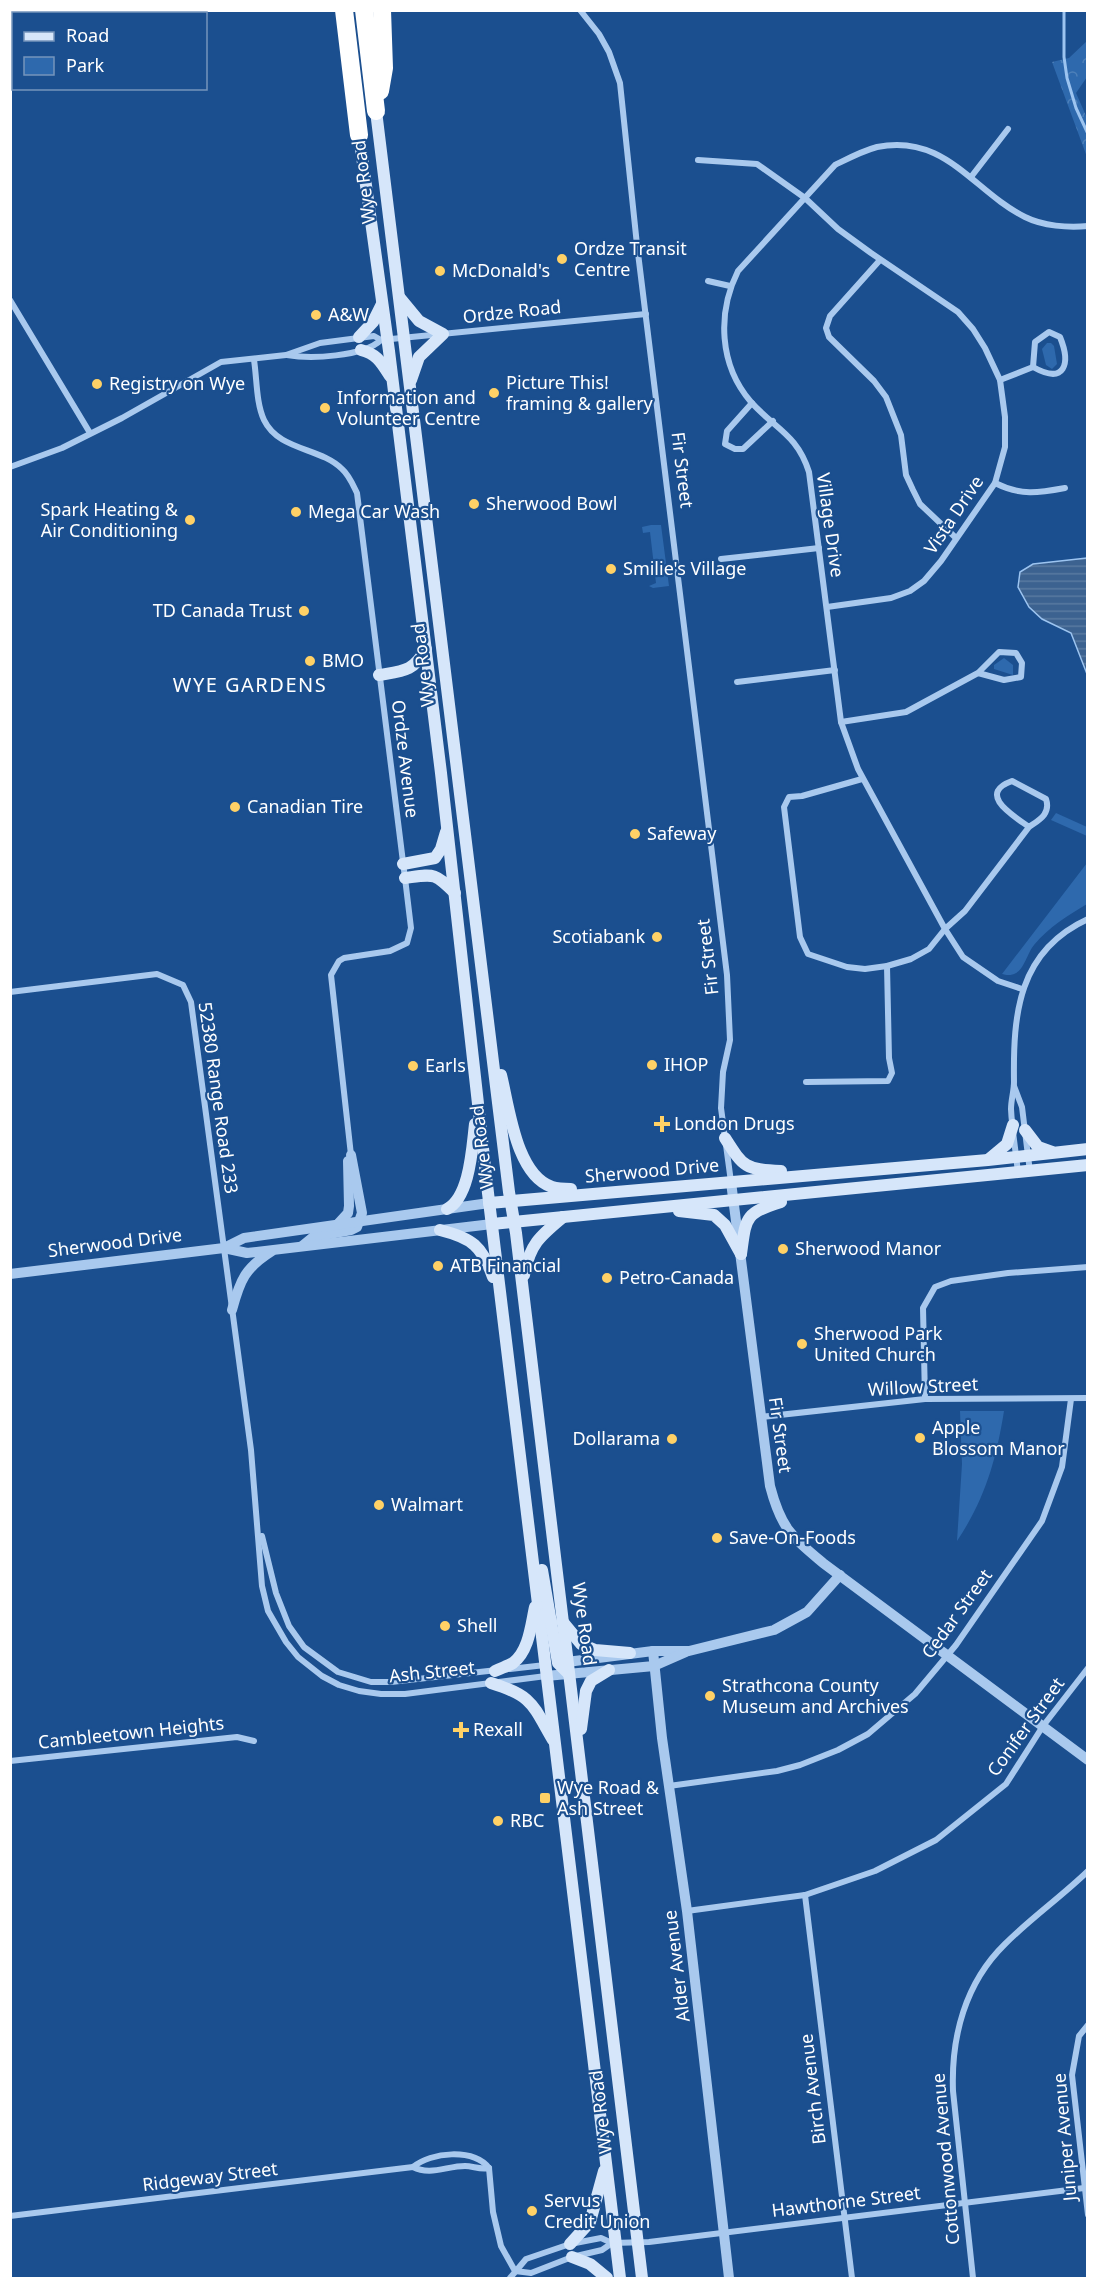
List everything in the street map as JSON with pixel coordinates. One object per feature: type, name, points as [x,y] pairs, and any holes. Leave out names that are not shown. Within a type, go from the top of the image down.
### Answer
[{"type":"highway","name":"Wye Road","points":[[364,10],[376,111]]},
{"type":"highway","points":[[376,111],[384,68],[382,10]]},
{"type":"highway","name":"Wye Road","points":[[345,14],[359,135]]},
{"type":"main road","name":"Wye Road","points":[[376,111],[522,1284],[565,1666],[579,1757],[642,2278]]},
{"type":"main road","name":"Wye Road","points":[[359,135],[383,303],[385,340],[393,381],[448,828],[489,1203],[620,2278]]},
{"type":"main road","points":[[399,296],[419,321],[443,334],[418,357],[410,384]]},
{"type":"main road","points":[[383,303],[360,344],[379,359],[393,381]]},
{"type":"main road","points":[[379,675],[410,669],[420,661],[426,649]]},
{"type":"main road","points":[[403,864],[435,858],[441,849],[448,828]]},
{"type":"main road","points":[[405,878],[437,876],[455,893]]},
{"type":"main road","points":[[487,1016],[519,1147],[534,1175],[540,1181],[555,1188],[616,1187],[644,1190]]},
{"type":"main road","points":[[447,1209],[458,1201],[466,1178],[478,1108]]},
{"type":"main road","points":[[988,1160],[1007,1144],[1019,1127],[1038,1147],[1056,1152]]},
{"type":"main road","points":[[725,1138],[737,1158],[747,1167],[831,1173]]},
{"type":"main road","name":"Sherwood Drive","points":[[489,1203],[988,1160],[1088,1149]]},
{"type":"main road","name":"Sherwood Drive","points":[[492,1224],[1088,1166]]},
{"type":"main road","points":[[741,1254],[750,1215],[758,1209],[808,1194]]},
{"type":"main road","points":[[657,1208],[714,1215],[725,1225],[741,1254]]},
{"type":"main road","points":[[522,1284],[527,1259],[533,1246],[541,1235],[563,1217]]},
{"type":"main road","points":[[440,1230],[468,1239],[479,1249],[489,1266],[501,1297]]},
{"type":"main road","points":[[528,1528],[536,1538],[565,1666]]},
{"type":"main road","points":[[537,1598],[530,1633],[523,1649],[512,1664],[493,1677],[525,1696],[534,1707],[556,1746]]},
{"type":"main road","points":[[561,1620],[581,1644],[595,1650],[630,1653]]},
{"type":"main road","points":[[579,1757],[586,1691],[591,1681],[609,1670]]},
{"type":"main road","points":[[607,2161],[590,2222],[571,2251],[607,2278]]},
{"type":"street","name":"Fir Street","points":[[580,10],[604,43],[620,83],[729,999],[730,1040],[723,1072],[722,1094],[725,1138],[770,1486],[778,1512],[788,1532],[840,1575],[1088,1760]]},
{"type":"street","points":[[971,177],[1008,129]]},
{"type":"street","name":"Village Drive","points":[[1022,989],[998,981],[963,957],[945,929],[862,779],[841,722],[809,472],[797,444],[752,403],[736,381],[724,345],[725,314],[730,286],[738,271],[835,165],[864,151],[891,146],[921,148],[936,153],[1025,217],[1074,228],[1088,226]]},
{"type":"street","name":"Vista Drive","points":[[698,160],[757,164],[805,198],[838,229],[958,312],[973,329],[985,348],[1000,380],[1005,417],[1005,447],[995,483],[941,561],[924,581],[910,591],[891,598],[827,607]]},
{"type":"street","points":[[880,260],[830,316],[826,328],[829,337],[874,381],[886,398],[901,435],[906,475],[913,490],[921,504],[956,538]]},
{"type":"street","points":[[708,281],[730,286]]},
{"type":"street","points":[[10,300],[90,433]]},
{"type":"street","name":"Ordze Road","points":[[10,466],[62,448],[122,418],[221,362],[286,355],[320,343],[375,346],[385,340],[646,314]]},
{"type":"street","points":[[1048,332],[1060,337],[1066,352],[1066,363],[1063,370],[1054,374],[1044,373],[1033,367],[1035,342],[1048,332]]},
{"type":"street","name":"Ordze Road","points":[[286,355],[305,358],[360,344],[374,336],[385,340]]},
{"type":"street","name":"Ordze Avenue","points":[[254,360],[260,411],[265,423],[274,434],[335,463],[344,470],[357,493],[405,878],[411,928],[407,943],[390,951],[344,958],[339,961],[331,975],[351,1155]]},
{"type":"street","points":[[1000,380],[1033,367]]},
{"type":"street","points":[[752,403],[727,430],[725,444],[735,449],[743,449],[772,421]]},
{"type":"street","points":[[995,483],[1031,494],[1065,488]]},
{"type":"street","points":[[721,559],[819,548]]},
{"type":"street","points":[[841,722],[906,712],[978,673],[999,652],[1016,654],[1023,663],[1021,677],[1004,680],[978,673]]},
{"type":"street","points":[[737,682],[835,670]]},
{"type":"street","points":[[862,779],[801,796],[789,797],[784,807],[800,937],[808,954],[830,963],[865,969],[887,966],[911,959],[929,949],[945,929],[965,911],[1029,827],[1043,818],[1047,812],[1046,800],[1012,781],[1004,784],[999,788],[997,794],[999,803],[1029,827]]},
{"type":"street","points":[[1024,1173],[1019,1127],[1011,1108],[1016,1015],[1022,989],[1035,963],[1047,948],[1071,926],[1088,919]]},
{"type":"street","points":[[806,1082],[888,1081],[892,1073],[889,1058],[887,966]]},
{"type":"street","name":"52380 Range Road 233","points":[[10,992],[158,974],[183,985],[191,1002],[224,1248]]},
{"type":"street","points":[[1014,1085],[1023,1107],[1019,1127],[1024,1173]]},
{"type":"street","points":[[302,1247],[313,1237],[356,1229],[363,1213],[351,1155]]},
{"type":"street","points":[[337,1225],[348,1213],[347,1169],[351,1155]]},
{"type":"street","name":"Sherwood Drive","points":[[224,1248],[244,1238],[489,1203]]},
{"type":"street","name":"Sherwood Drive","points":[[10,1274],[224,1248],[247,1253],[492,1224]]},
{"type":"street","name":"Ash Street","points":[[224,1248],[258,1518],[262,1586],[268,1611],[286,1642],[298,1657],[322,1676],[339,1685],[381,1694],[405,1694],[630,1653],[689,1651]]},
{"type":"street","points":[[232,1310],[243,1277],[254,1264],[273,1250]]},
{"type":"street","points":[[925,1398],[923,1308],[935,1287],[951,1281],[1088,1267]]},
{"type":"street","name":"Willow Street","points":[[760,1417],[925,1398],[1088,1398]]},
{"type":"street","name":"Cedar Street","points":[[669,1786],[777,1771],[838,1749],[868,1734],[915,1694],[948,1657],[1042,1521],[1062,1467],[1071,1399]]},
{"type":"street","name":"Ash Street","points":[[258,1518],[276,1593],[289,1626],[304,1647],[338,1672],[371,1682],[392,1683],[493,1677],[546,1670]]},
{"type":"street","name":"Ash Street","points":[[565,1666],[609,1670],[654,1666],[689,1651],[754,1636],[792,1622],[807,1612],[840,1575]]},
{"type":"street","name":"Alder Avenue","points":[[653,1651],[687,1911],[729,2278]]},
{"type":"street","name":"Conifer Street","points":[[687,1911],[805,1895],[875,1871],[936,1840],[1006,1784],[1043,1726],[1088,1668]]},
{"type":"street","name":"Cambleetown Heights","points":[[10,1761],[237,1737],[254,1741]]},
{"type":"street","name":"Cottonwood Avenue","points":[[973,2278],[952,2066],[955,2039],[964,2010],[985,1968],[1003,1946],[1088,1871]]},
{"type":"street","name":"Birch Avenue","points":[[805,1895],[852,2278]]},
{"type":"street","name":"Juniper Avenue","points":[[1088,2025],[1079,2036],[1072,2075],[1088,2215]]},
{"type":"street","name":"Ridgeway Street","points":[[10,2217],[413,2167],[431,2157],[449,2155],[475,2158],[483,2161],[489,2168]]},
{"type":"street","name":"Ridgeway Street","points":[[413,2167],[423,2172],[466,2166],[489,2168]]},
{"type":"street","points":[[489,2168],[501,2246],[515,2271]]},
{"type":"street","name":"Hawthorne Street","points":[[614,2243],[724,2233],[1084,2188]]},
{"type":"street","points":[[515,2271],[531,2273],[601,2238],[614,2243]]},
{"type":"street","points":[[510,2278],[526,2259],[571,2251],[602,2250],[614,2243]]},
{"type":"green space","points":[[1087,41],[1087,77],[1076,93],[1087,118],[1087,157],[1052,62],[1069,58]]},
{"type":"green space","points":[[1047,343],[1054,346],[1057,364],[1052,369],[1046,365],[1042,349]]},
{"type":"green space","points":[[661,525],[669,586],[653,588],[649,586],[656,583],[650,532],[643,533],[642,527]]},
{"type":"green space","points":[[1004,658],[1013,665],[1013,675],[994,669],[994,665]]},
{"type":"green space","points":[[1056,813],[1087,827],[1087,836],[1051,820]]},
{"type":"green space","points":[[1087,863],[1087,904],[1046,933],[1032,948],[1019,971],[1010,975],[1002,974]]},
{"type":"green space","points":[[960,1411],[1004,1411],[988,1479],[975,1510],[957,1541],[962,1464]]},
{"type":"shaded area","points":[[1088,558],[1087,674],[1071,633],[1042,619],[1029,607],[1018,587],[1020,572],[1033,564]]},
{"type":"waterway","points":[[1064,10],[1064,57],[1067,78],[1076,108],[1088,134]]},
{"type":"place","name":"Ordze Transit Centre","points":[[562,259]]},
{"type":"place","name":"McDonald's","points":[[440,271]]},
{"type":"place","name":"A&W","points":[[316,315]]},
{"type":"place","name":"Registry on Wye","points":[[97,384]]},
{"type":"place","name":"Picture This! framing & gallery","points":[[494,393]]},
{"type":"place","name":"Information and Volunteer Centre","points":[[325,408]]},
{"type":"place","name":"Sherwood Bowl","points":[[474,504]]},
{"type":"place","name":"Mega Car Wash","points":[[296,512]]},
{"type":"place","name":"Spark Heating & Air Conditioning","points":[[190,520]]},
{"type":"place","name":"Smilie's Village","points":[[611,569]]},
{"type":"place","name":"TD Canada Trust","points":[[304,611]]},
{"type":"place","name":"BMO","points":[[310,661]]},
{"type":"place","name":"Canadian Tire","points":[[235,807]]},
{"type":"place","name":"Safeway","points":[[635,834]]},
{"type":"place","name":"Scotiabank","points":[[657,937]]},
{"type":"place","name":"IHOP","points":[[652,1065]]},
{"type":"place","name":"Earls","points":[[413,1066]]},
{"type":"place","name":"London Drugs","points":[[662,1124]]},
{"type":"place","name":"Sherwood Manor","points":[[783,1249]]},
{"type":"place","name":"ATB Financial","points":[[438,1266]]},
{"type":"place","name":"Petro-Canada","points":[[607,1278]]},
{"type":"place","name":"Sherwood Park United Church","points":[[802,1344]]},
{"type":"place","name":"Apple Blossom Manor","points":[[920,1438]]},
{"type":"place","name":"Dollarama","points":[[672,1439]]},
{"type":"place","name":"Walmart","points":[[379,1505]]},
{"type":"place","name":"Save-On-Foods","points":[[717,1538]]},
{"type":"place","name":"Shell","points":[[445,1626]]},
{"type":"place","name":"Strathcona County Museum and Archives","points":[[710,1696]]},
{"type":"place","name":"Rexall","points":[[461,1730]]},
{"type":"place","name":"Wye Road & Ash Street","points":[[545,1798]]},
{"type":"place","name":"RBC","points":[[498,1821]]},
{"type":"place","name":"Servus Credit Union","points":[[532,2211]]},
{"type":"district","name":"WYE GARDENS","points":[[250,685]]}]
